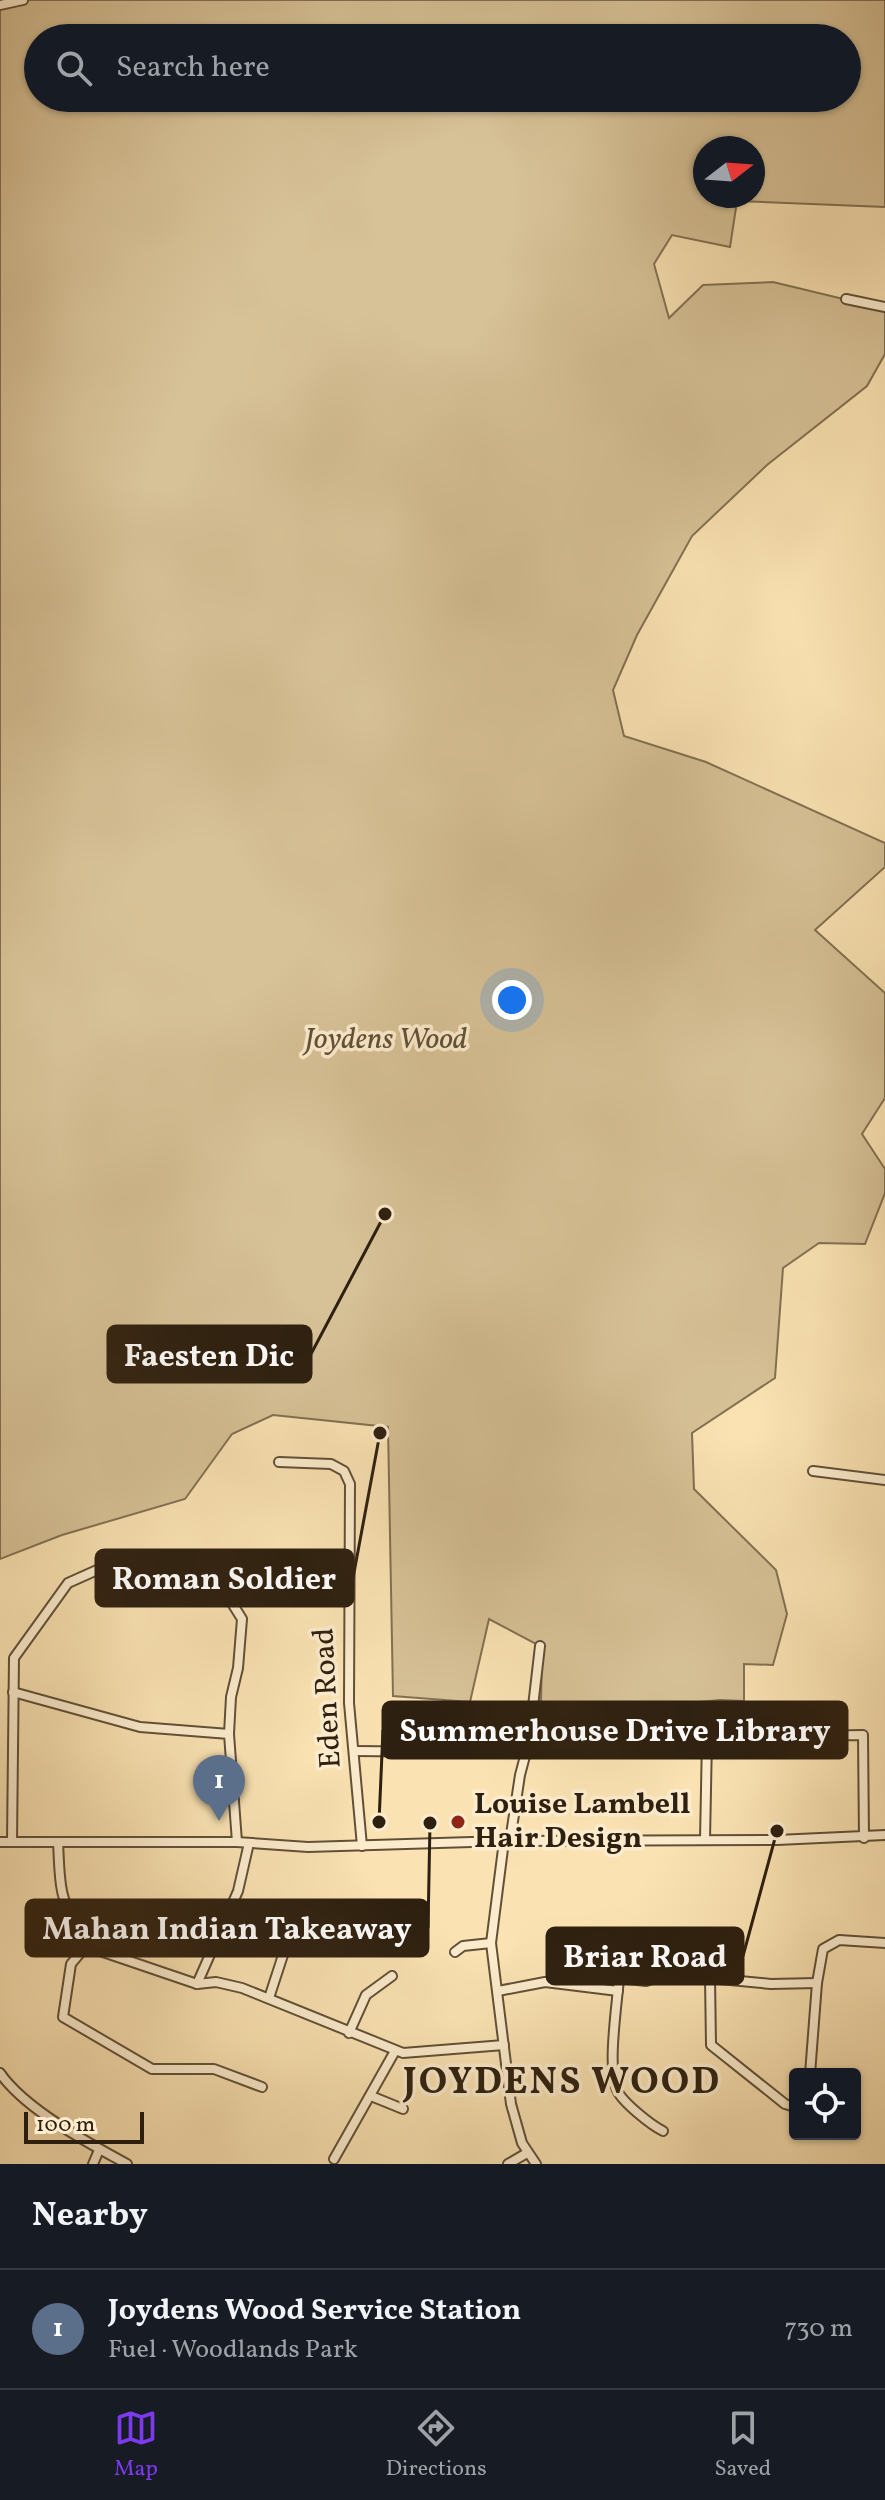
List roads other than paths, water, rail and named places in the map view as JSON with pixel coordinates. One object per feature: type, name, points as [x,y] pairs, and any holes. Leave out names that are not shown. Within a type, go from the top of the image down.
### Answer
[{"type":"street","points":[[0,5],[23,0]]},
{"type":"street","points":[[846,299],[885,307]]},
{"type":"street","name":"Eden Road","points":[[279,1462],[331,1464],[344,1471],[350,1484],[349,1703],[362,1846]]},
{"type":"street","points":[[813,1471],[885,1480]]},
{"type":"street","points":[[12,1842],[14,1658],[68,1583],[106,1566],[191,1568],[220,1584],[242,1619],[229,1734],[237,1842]]},
{"type":"street","points":[[536,2164],[527,2153],[515,2123],[491,1943],[507,1841],[529,1741],[540,1646]]},
{"type":"street","points":[[13,1692],[140,1727],[229,1734]]},
{"type":"street","points":[[529,1741],[863,1735],[864,1838]]},
{"type":"street","points":[[705,1840],[707,1739]]},
{"type":"street","points":[[354,1751],[457,1752]]},
{"type":"street","points":[[0,1842],[237,1842],[308,1847],[507,1841],[864,1838],[885,1835]]},
{"type":"street","points":[[58,1842],[60,1891],[87,1945],[197,1984],[216,1982],[242,1988],[403,2053],[504,2045]]},
{"type":"street","points":[[197,1984],[238,1891],[249,1843]]},
{"type":"street","points":[[584,1939],[618,1942],[613,2075],[618,2093],[663,2131]]},
{"type":"street","points":[[810,2068],[817,1983],[823,1949],[839,1940],[885,1943]]},
{"type":"street","points":[[455,1952],[463,1946],[491,1943]]},
{"type":"street","points":[[87,1945],[71,1964],[63,2017],[152,2069],[214,2069],[262,2087]]},
{"type":"street","points":[[269,1998],[284,1952]]},
{"type":"street","points":[[619,1978],[646,1981],[666,1974],[771,1984],[817,1983]]},
{"type":"street","points":[[349,2033],[366,1995],[392,1976]]},
{"type":"street","points":[[710,1978],[711,2045],[789,2105]]},
{"type":"street","points":[[498,1991],[545,1982],[618,1991]]},
{"type":"street","points":[[334,2159],[395,2051]]},
{"type":"street","points":[[0,2073],[23,2099],[99,2150],[127,2164]]},
{"type":"street","points":[[371,2096],[403,2109]]},
{"type":"street","points":[[93,2164],[99,2150]]},
{"type":"street","points":[[508,2164],[527,2153]]},
{"type":"place","name":"Faesten Dic","points":[[385,1214]]},
{"type":"place","name":"Roman Soldier","points":[[380,1433]]},
{"type":"place","name":"Joydens Wood Service Station","points":[[219,1821]]},
{"type":"place","name":"Summerhouse Drive Library","points":[[379,1822]]},
{"type":"place","name":"Louise Lambell Hair Design","points":[[458,1822]]},
{"type":"place","name":"Mahan Indian Takeaway","points":[[430,1823]]},
{"type":"place","name":"Briar Road","points":[[777,1831]]},
{"type":"district","name":"JOYDENS WOOD","points":[[562,2083]]},
{"type":"park label","name":"Joydens Wood","points":[[386,1040]]}]
